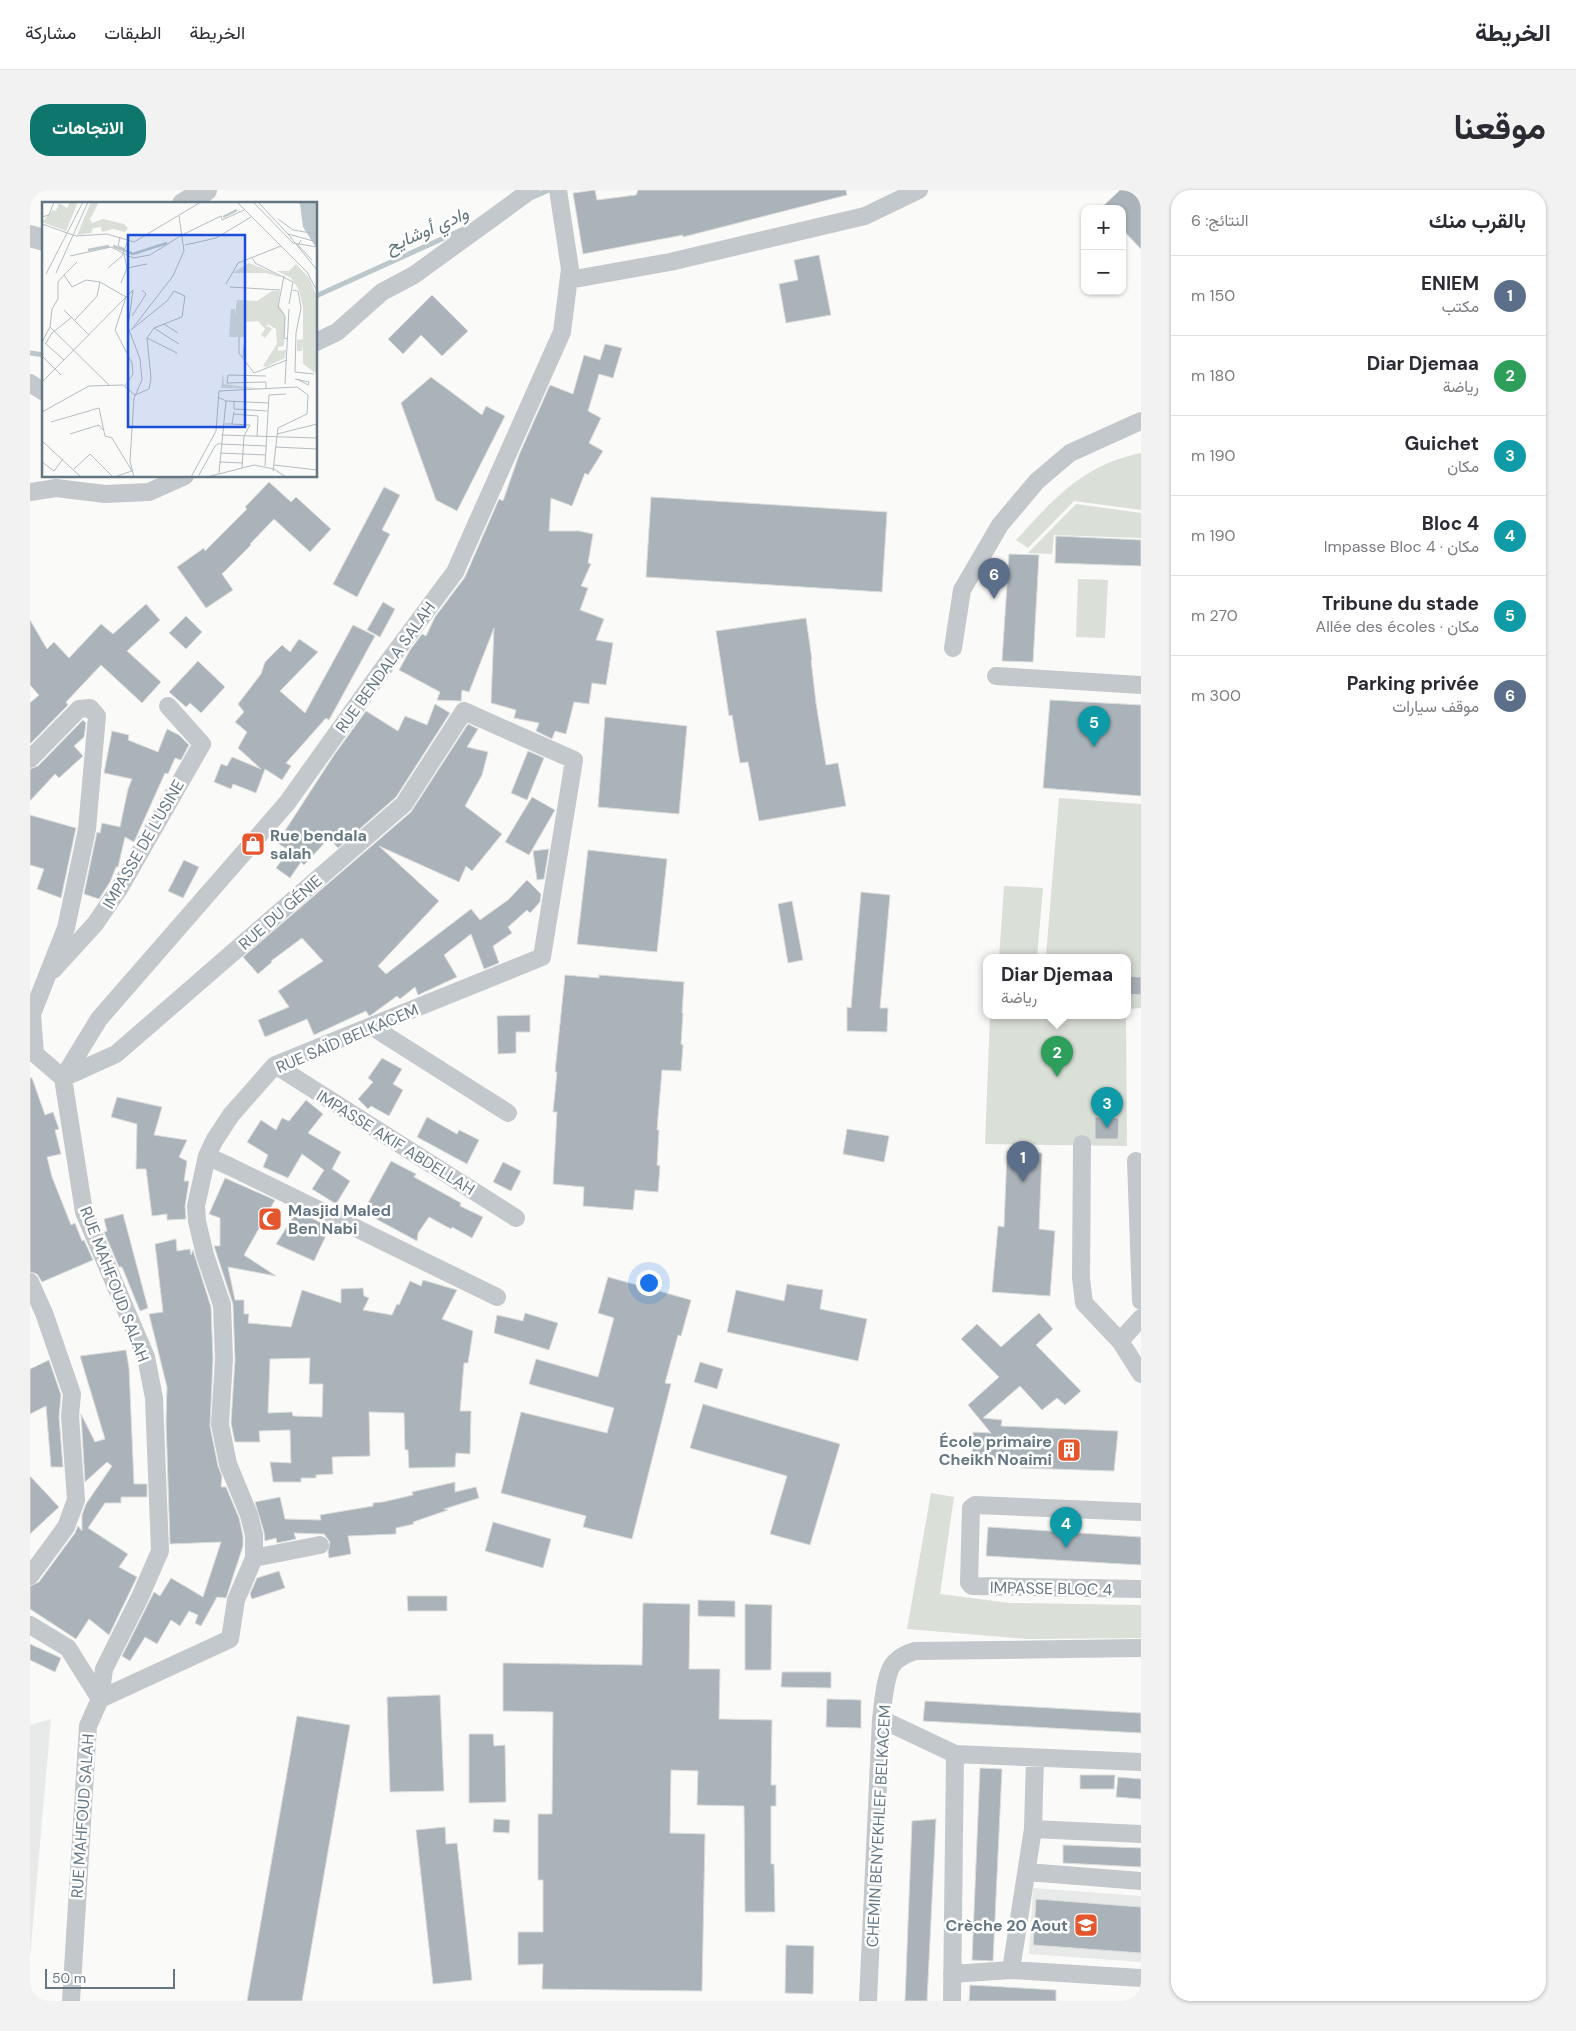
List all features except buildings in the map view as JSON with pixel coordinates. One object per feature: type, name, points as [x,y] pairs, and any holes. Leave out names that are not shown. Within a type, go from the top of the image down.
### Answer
[{"type":"street","points":[[186,202],[206,190]]},
{"type":"street","points":[[318,341],[337,332],[382,292],[414,275],[531,190]]},
{"type":"street","name":"RUE BENDALA SALAH","points":[[63,1078],[99,1019],[287,804],[387,662],[455,572],[562,332],[570,269],[558,190]]},
{"type":"street","points":[[569,280],[670,262],[865,216],[919,190]]},
{"type":"street","points":[[30,383],[42,391]]},
{"type":"street","points":[[953,648],[962,590],[1000,525],[1036,481],[1070,453],[1137,425]]},
{"type":"street","points":[[30,492],[56,488],[105,494],[149,492],[180,478]]},
{"type":"street","points":[[996,676],[1141,685]]},
{"type":"street","name":"IMPASSE DE L'USINE","points":[[45,978],[95,924],[118,889],[202,744],[168,706]]},
{"type":"street","points":[[30,759],[79,709],[90,708],[98,716],[86,829],[66,928],[32,1014],[35,1054],[63,1078]]},
{"type":"street","name":"RUE DU GÉNIE","points":[[63,1078],[116,1054],[404,804],[464,711],[574,760]]},
{"type":"street","name":"RUE SAÏD BELKACEM","points":[[100,1699],[230,1638],[236,1600],[254,1558],[254,1535],[249,1516],[228,1464],[220,1424],[224,1359],[222,1304],[205,1255],[197,1221],[196,1206],[207,1156],[214,1141],[232,1115],[275,1065],[542,957],[574,760]]},
{"type":"street","points":[[371,1026],[508,1113]]},
{"type":"street","name":"IMPASSE AKIF ABDELLAH","points":[[275,1065],[516,1218]]},
{"type":"street","name":"RUE MAHFOUD SALAH","points":[[63,1078],[84,1212],[146,1357],[154,1398],[160,1551],[140,1597],[104,1669],[100,1699],[88,1726],[71,2001]]},
{"type":"street","points":[[1082,1144],[1081,1278],[1084,1303],[1120,1341],[1141,1374]]},
{"type":"street","points":[[207,1156],[232,1166],[497,1297]]},
{"type":"street","points":[[1136,1161],[1141,1301]]},
{"type":"street","points":[[30,1282],[44,1314],[72,1394],[70,1416],[76,1500],[66,1527],[30,1576]]},
{"type":"street","points":[[1120,1341],[1141,1318]]},
{"type":"street","name":"IMPASSE BLOC 4","points":[[1141,1512],[975,1505],[971,1508],[969,1584],[972,1586],[1141,1589]]},
{"type":"street","points":[[254,1558],[320,1545]]},
{"type":"street","points":[[30,1625],[68,1648],[100,1699]]},
{"type":"street","name":"CHEMIN BENYEKHLEF BELKACEM","points":[[868,2001],[881,1719],[888,1674],[893,1663],[904,1655],[916,1651],[1141,1648]]},
{"type":"street","points":[[881,1719],[955,1754],[1141,1762]]},
{"type":"street","points":[[952,2001],[955,1754]]},
{"type":"street","points":[[1011,1970],[1033,1829],[1035,1758]]},
{"type":"street","points":[[1033,1829],[1141,1834]]},
{"type":"street","points":[[1027,1872],[1141,1880]]},
{"type":"street","points":[[952,1974],[1011,1970],[1141,1978]]},
{"type":"shaded area","points":[[1141,453],[1141,510],[1074,501],[1028,548],[1016,540],[1057,498],[1086,475],[1102,466]]},
{"type":"shaded area","points":[[1076,504],[1141,513],[1141,538],[1054,535],[1052,554],[1028,553]]},
{"type":"shaded area","points":[[1078,579],[1108,580],[1105,638],[1076,637]]},
{"type":"shaded area","points":[[1059,798],[1141,804],[1141,1008],[1131,1009],[1131,954],[1046,954]]},
{"type":"shaded area","points":[[1004,886],[1043,888],[1037,954],[999,954]]},
{"type":"shaded area","points":[[990,1019],[1126,1019],[1127,1146],[985,1144]]},
{"type":"shaded area","points":[[931,1493],[954,1497],[940,1594],[1010,1603],[1141,1605],[1141,1638],[1028,1639],[907,1629]]},
{"type":"shaded area","points":[[51,1719],[30,1958],[30,1725]]},
{"type":"shaded area","name":"Crèche 20 Aout","points":[[1033,1888],[1141,1896],[1141,1962],[1029,1954]]},
{"type":"waterway","name":"وادي أوشايح","points":[[533,197],[549,190]]},
{"type":"waterway","name":"وادي أوشايح","points":[[318,295],[466,228]]},
{"type":"waterway","name":"وادي أوشايح","points":[[30,353],[42,355]]},
{"type":"place","name":"Parking privée","points":[[994,599]]},
{"type":"place","name":"Tribune du stade","points":[[1094,747]]},
{"type":"place","name":"Rue bendala salah","points":[[253,844]]},
{"type":"place","name":"Diar Djemaa","points":[[1057,1077]]},
{"type":"place","name":"Guichet","points":[[1107,1128]]},
{"type":"place","name":"ENIEM","points":[[1023,1182]]},
{"type":"place","name":"Masjid Maled Ben Nabi","points":[[270,1219]]},
{"type":"place","name":"École primaire Cheikh Noaimi","points":[[1069,1450]]},
{"type":"place","name":"Bloc 4","points":[[1066,1548]]},
{"type":"place","name":"Crèche 20 Aout","points":[[1086,1925]]}]
